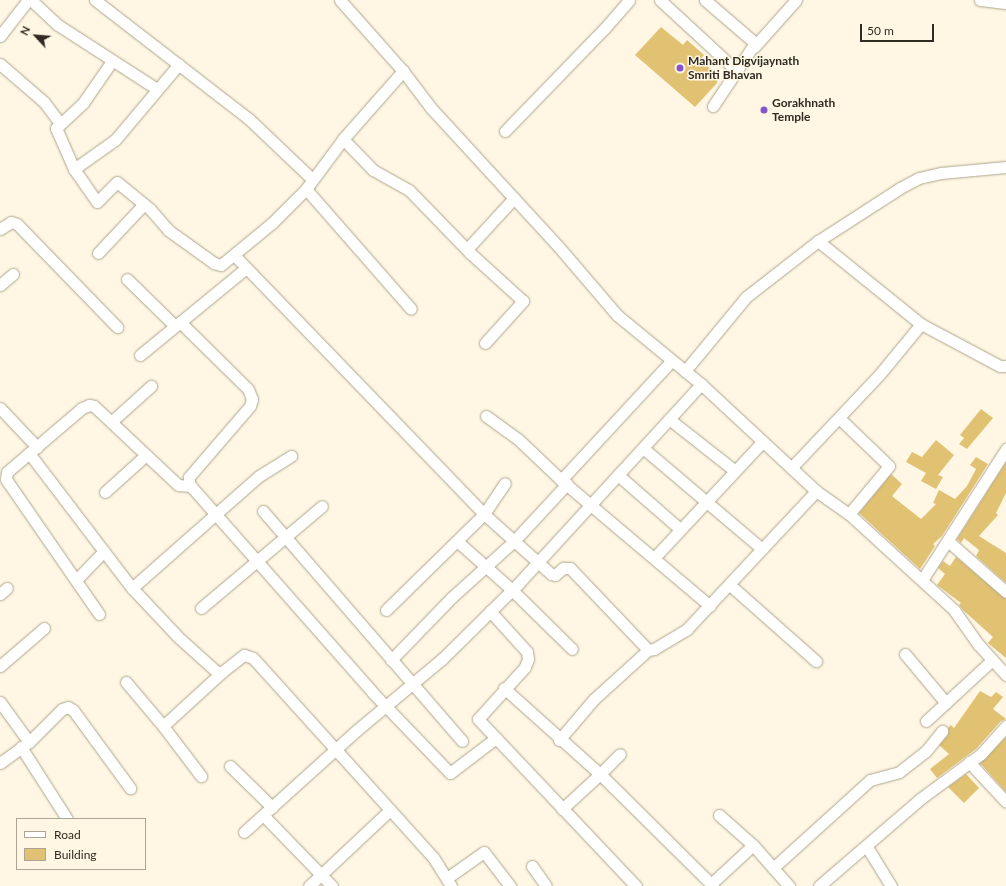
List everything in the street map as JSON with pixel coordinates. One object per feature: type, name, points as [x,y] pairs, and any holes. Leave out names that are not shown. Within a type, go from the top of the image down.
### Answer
[{"type":"street","points":[[0,36],[28,0]]},
{"type":"street","points":[[31,0],[58,25],[112,61],[158,89]]},
{"type":"street","points":[[95,0],[179,64],[260,129],[309,184],[411,309]]},
{"type":"street","points":[[340,0],[403,71],[431,108],[514,198],[617,315],[685,370],[816,491],[849,514],[922,580],[954,610],[992,660],[1006,675]]},
{"type":"street","points":[[505,130],[604,30],[629,0]]},
{"type":"street","points":[[660,0],[737,71]]},
{"type":"street","points":[[705,0],[753,40],[754,47]]},
{"type":"street","points":[[713,106],[754,47],[796,0]]},
{"type":"street","points":[[980,0],[1006,3]]},
{"type":"street","points":[[112,61],[83,103],[60,123],[56,131],[74,169],[97,202],[117,182],[144,204],[168,230],[214,262],[225,264],[272,223],[309,184],[343,139],[403,71]]},
{"type":"street","points":[[0,64],[44,102],[60,123]]},
{"type":"street","points":[[74,169],[107,147],[179,64]]},
{"type":"street","points":[[343,139],[373,170],[408,190],[470,253],[523,301],[485,343]]},
{"type":"street","points":[[685,370],[746,297],[818,241],[900,188],[919,178],[1006,167]]},
{"type":"street","points":[[470,253],[470,244],[514,198]]},
{"type":"street","points":[[98,253],[144,204]]},
{"type":"street","points":[[0,229],[11,222],[17,224],[117,327]]},
{"type":"street","points":[[818,241],[921,324],[1000,366],[1006,366]]},
{"type":"street","points":[[234,255],[245,269],[358,381],[484,514],[553,575],[563,568],[570,568],[648,650]]},
{"type":"street","points":[[140,355],[245,269]]},
{"type":"street","points":[[0,285],[13,274]]},
{"type":"street","points":[[127,279],[248,388],[252,399],[250,406],[189,477],[188,480],[191,486],[386,707],[450,773],[496,738]]},
{"type":"street","points":[[791,468],[839,418],[921,324]]},
{"type":"street","points":[[391,660],[486,566],[514,541],[672,360]]},
{"type":"street","points":[[244,832],[335,750],[413,684],[512,590],[701,384]]},
{"type":"street","points":[[111,422],[151,386]]},
{"type":"street","points":[[100,614],[3,481],[7,472],[85,406],[94,406],[178,485],[191,486]]},
{"type":"street","points":[[0,408],[33,450],[104,552],[132,588],[207,666],[217,672],[222,672]]},
{"type":"street","points":[[486,416],[518,439],[564,482],[592,504],[710,606]]},
{"type":"street","points":[[839,418],[889,466],[849,514]]},
{"type":"street","points":[[669,419],[735,471]]},
{"type":"street","points":[[654,558],[762,442]]},
{"type":"street","points":[[643,448],[762,549]]},
{"type":"street","points":[[922,580],[1006,449]]},
{"type":"street","points":[[105,492],[146,455]]},
{"type":"street","points":[[132,588],[259,476],[291,456]]},
{"type":"street","points":[[618,475],[680,529]]},
{"type":"street","points":[[386,610],[484,514],[505,483]]},
{"type":"street","points":[[560,740],[594,699],[648,650],[654,649],[687,629],[730,585],[816,491]]},
{"type":"street","points":[[201,608],[287,538],[322,506]]},
{"type":"street","points":[[263,510],[462,741]]},
{"type":"street","points":[[457,541],[512,590],[572,649]]},
{"type":"street","points":[[948,541],[1006,592]]},
{"type":"street","points":[[76,580],[104,552]]},
{"type":"street","points":[[730,585],[816,661]]},
{"type":"street","points":[[490,611],[527,652],[525,667],[478,716],[480,722],[636,886]]},
{"type":"street","points":[[0,666],[44,628]]},
{"type":"street","points":[[905,654],[946,703]]},
{"type":"street","points":[[163,726],[222,672],[244,655],[253,658],[433,858],[449,882],[484,852],[510,886]]},
{"type":"street","points":[[926,721],[992,660]]},
{"type":"street","points":[[126,682],[163,726],[201,776]]},
{"type":"street","points":[[504,688],[560,740],[600,774],[712,885],[753,845]]},
{"type":"street","points":[[0,702],[66,818]]},
{"type":"street","points":[[0,763],[25,744],[62,709],[68,707],[72,710],[130,788]]},
{"type":"street","points":[[819,886],[867,847],[920,799],[981,754],[1006,726]]},
{"type":"street","points":[[773,868],[870,780],[899,772],[926,751],[942,731]]},
{"type":"street","points":[[562,809],[620,754]]},
{"type":"street","points":[[969,762],[1006,802]]},
{"type":"street","points":[[230,766],[272,807]]},
{"type":"street","points":[[309,886],[390,810]]},
{"type":"street","points":[[263,815],[332,886]]},
{"type":"street","points":[[719,815],[753,845],[789,886]]},
{"type":"street","points":[[867,847],[891,886]]},
{"type":"street","points":[[532,866],[546,886]]},
{"type":"building","name":"Mahant Digvijaynath Smriti Bhavan","points":[[661,27],[683,45],[687,40],[704,55],[700,60],[718,76],[717,83],[695,107],[635,55]]},
{"type":"building","points":[[981,409],[993,418],[967,449],[959,444],[964,438],[960,435]]},
{"type":"building","points":[[936,440],[954,455],[938,475],[943,477],[936,489],[921,481],[926,473],[906,462],[912,452],[922,457]]},
{"type":"building","points":[[976,457],[988,464],[942,536],[933,544],[935,546],[920,569],[859,513],[891,474],[902,484],[892,496],[921,519],[936,504],[933,503],[939,490],[955,499],[967,486],[976,469],[970,465]]},
{"type":"building","points":[[1006,462],[1006,493],[996,513],[998,515],[979,536],[1006,553],[1006,583],[976,556],[979,550],[964,538],[961,543],[957,539]]},
{"type":"building","points":[[956,557],[1006,599],[1006,658],[988,643],[993,637],[963,610],[959,605],[961,603],[937,585],[945,574],[938,568],[943,561],[950,566]]},
{"type":"building","points":[[980,691],[991,697],[996,692],[1003,697],[993,709],[1006,719],[1001,721],[976,749],[937,778],[930,769],[949,754],[939,745],[948,735],[948,728],[951,725],[954,728]]},
{"type":"building","points":[[1006,737],[1006,792],[980,763]]},
{"type":"building","points":[[966,774],[979,788],[964,803],[948,787]]},
{"type":"place","name":"Mahant Digvijaynath Smriti Bhavan","points":[[680,68]]},
{"type":"place","name":"Gorakhnath Temple","points":[[764,110]]}]
